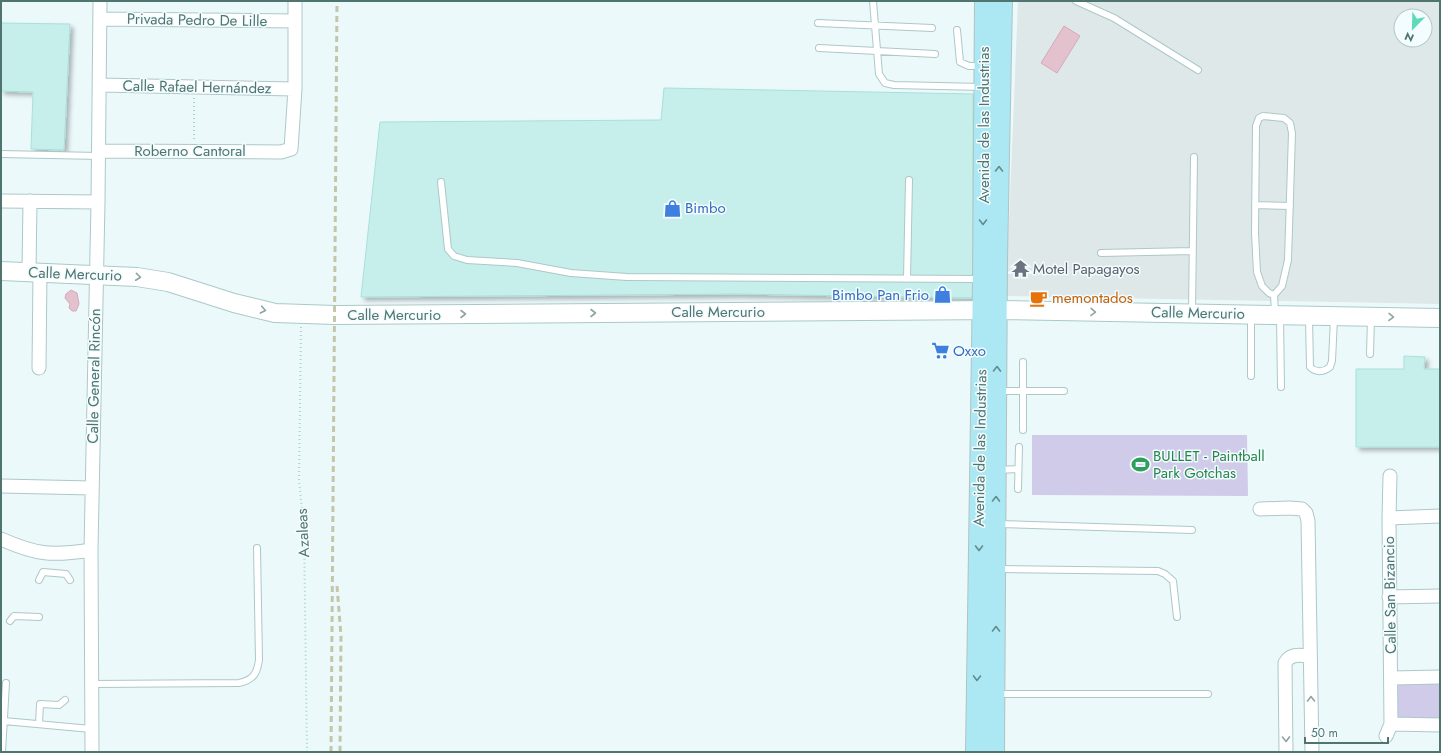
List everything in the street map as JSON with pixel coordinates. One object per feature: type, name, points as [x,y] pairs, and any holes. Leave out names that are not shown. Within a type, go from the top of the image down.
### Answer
[{"type":"main road","name":"Avenida de las Industrias","points":[[985,1],[984,86],[988,267],[997,391],[996,470],[987,524]]},
{"type":"main road","name":"Avenida de las Industrias","points":[[988,267],[1002,1]]},
{"type":"main road","name":"Calle Mercurio","points":[[1,271],[154,279],[252,308],[275,313],[301,314],[343,315],[990,310],[1440,318]]},
{"type":"main road","name":"Avenida de las Industrias","points":[[990,310],[986,716],[994,752]]},
{"type":"main road","name":"Avenida de las Industrias","points":[[976,752],[986,716],[995,694],[987,569]]},
{"type":"street","name":"Calle General Rincón","points":[[92,752],[91,550],[99,153],[100,1]]},
{"type":"street","points":[[295,1],[295,89]]},
{"type":"street","name":"Privada Pedro De Lille","points":[[100,19],[295,21]]},
{"type":"street","name":"Calle Rafael Hernández","points":[[100,85],[295,89]]},
{"type":"street","name":"Roberno Cantoral","points":[[99,153],[194,151],[281,152],[289,150],[292,146],[295,89]]},
{"type":"street","points":[[1,201],[98,202]]},
{"type":"street","points":[[30,201],[38,368]]},
{"type":"street","points":[[1389,518],[1390,476]]},
{"type":"street","points":[[1,486],[92,488]]},
{"type":"street","points":[[1260,509],[1302,509],[1306,513],[1308,521],[1312,752]]},
{"type":"street","name":"Calle San Bizancio","points":[[1440,516],[1389,518],[1391,678],[1388,730],[1440,725]]},
{"type":"street","points":[[1,539],[34,552],[49,554],[91,550]]},
{"type":"street","points":[[1389,597],[1440,596]]},
{"type":"street","points":[[1286,752],[1284,663],[1288,658],[1293,656],[1310,656]]},
{"type":"street","points":[[1391,678],[1440,677]]},
{"type":"lane","points":[[874,1],[880,77],[889,85],[984,86]]},
{"type":"lane","points":[[1076,1],[1114,18],[1198,70]]},
{"type":"lane","points":[[818,23],[932,28]]},
{"type":"lane","points":[[957,30],[960,62],[969,66],[984,66]]},
{"type":"lane","points":[[819,48],[935,54]]},
{"type":"lane","points":[[1274,295],[1282,286],[1286,276],[1288,260],[1292,133],[1288,121],[1276,116],[1263,116],[1259,118],[1256,126],[1255,233],[1258,278],[1266,290],[1274,295],[1277,314],[1281,387]]},
{"type":"lane","points":[[1,154],[99,153]]},
{"type":"lane","points":[[1192,313],[1194,157]]},
{"type":"lane","points":[[907,279],[909,180]]},
{"type":"lane","points":[[441,182],[448,249],[454,256],[467,260],[522,263],[571,273],[604,276],[907,279],[988,267]]},
{"type":"lane","points":[[1255,205],[1290,206]]},
{"type":"lane","points":[[1102,253],[1192,251]]},
{"type":"lane","points":[[1251,314],[1251,376]]},
{"type":"lane","points":[[1309,315],[1310,367],[1317,371],[1322,371],[1330,367],[1332,361],[1334,316]]},
{"type":"lane","points":[[1370,354],[1371,317]]},
{"type":"lane","points":[[1023,430],[1024,362]]},
{"type":"lane","points":[[997,391],[1064,391]]},
{"type":"lane","points":[[1018,489],[1019,447]]},
{"type":"lane","points":[[996,470],[1018,469]]},
{"type":"lane","points":[[987,524],[1192,530]]},
{"type":"lane","points":[[91,684],[239,683],[248,681],[257,671],[259,660],[257,548]]},
{"type":"lane","points":[[987,569],[1158,571],[1165,574],[1173,581],[1177,618]]},
{"type":"lane","points":[[39,580],[43,572],[53,572],[66,574],[70,580]]},
{"type":"lane","points":[[10,621],[14,616],[39,617]]},
{"type":"lane","points":[[2,752],[6,683]]},
{"type":"lane","points":[[995,694],[1208,694]]},
{"type":"lane","points":[[39,724],[40,704],[59,705],[65,700]]},
{"type":"lane","points":[[4,721],[91,729]]},
{"type":"path","points":[[193,87],[194,151]]},
{"type":"path","name":"Azaleas","points":[[301,314],[299,479],[304,532],[307,752]]},
{"type":"shaded area","points":[[1018,1],[1440,1],[1440,304],[1006,296]]},
{"type":"shaded area","points":[[1064,26],[1080,36],[1057,73],[1041,63]]},
{"type":"shaded area","points":[[71,290],[77,293],[79,304],[76,311],[72,311],[69,308],[70,304],[65,298],[66,294]]},
{"type":"shaded area","name":"BULLET - Paintball Park Gotchas","points":[[1032,435],[1247,435],[1248,496],[1032,495]]},
{"type":"shaded area","points":[[1440,677],[1440,725],[1391,724],[1391,678]]},
{"type":"building","points":[[1,23],[70,24],[64,150],[31,149],[33,92],[1,91]]},
{"type":"building","name":"Bimbo","points":[[664,88],[973,94],[973,298],[737,294],[361,297],[380,122],[661,120]]},
{"type":"building","points":[[1404,356],[1425,357],[1424,369],[1440,369],[1440,447],[1356,447],[1356,369],[1404,369]]},
{"type":"railway","points":[[331,752],[337,1]]},
{"type":"railway","points":[[337,586],[341,636],[340,752]]},
{"type":"place","name":"Bimbo","points":[[672,208]]},
{"type":"place","name":"Motel Papagayos","points":[[1020,269]]},
{"type":"place","name":"Bimbo Pan Frio","points":[[942,295]]},
{"type":"place","name":"memontados","points":[[1039,298]]},
{"type":"place","name":"Oxxo","points":[[940,351]]},
{"type":"place","name":"BULLET - Paintball Park Gotchas","points":[[1140,465]]}]
